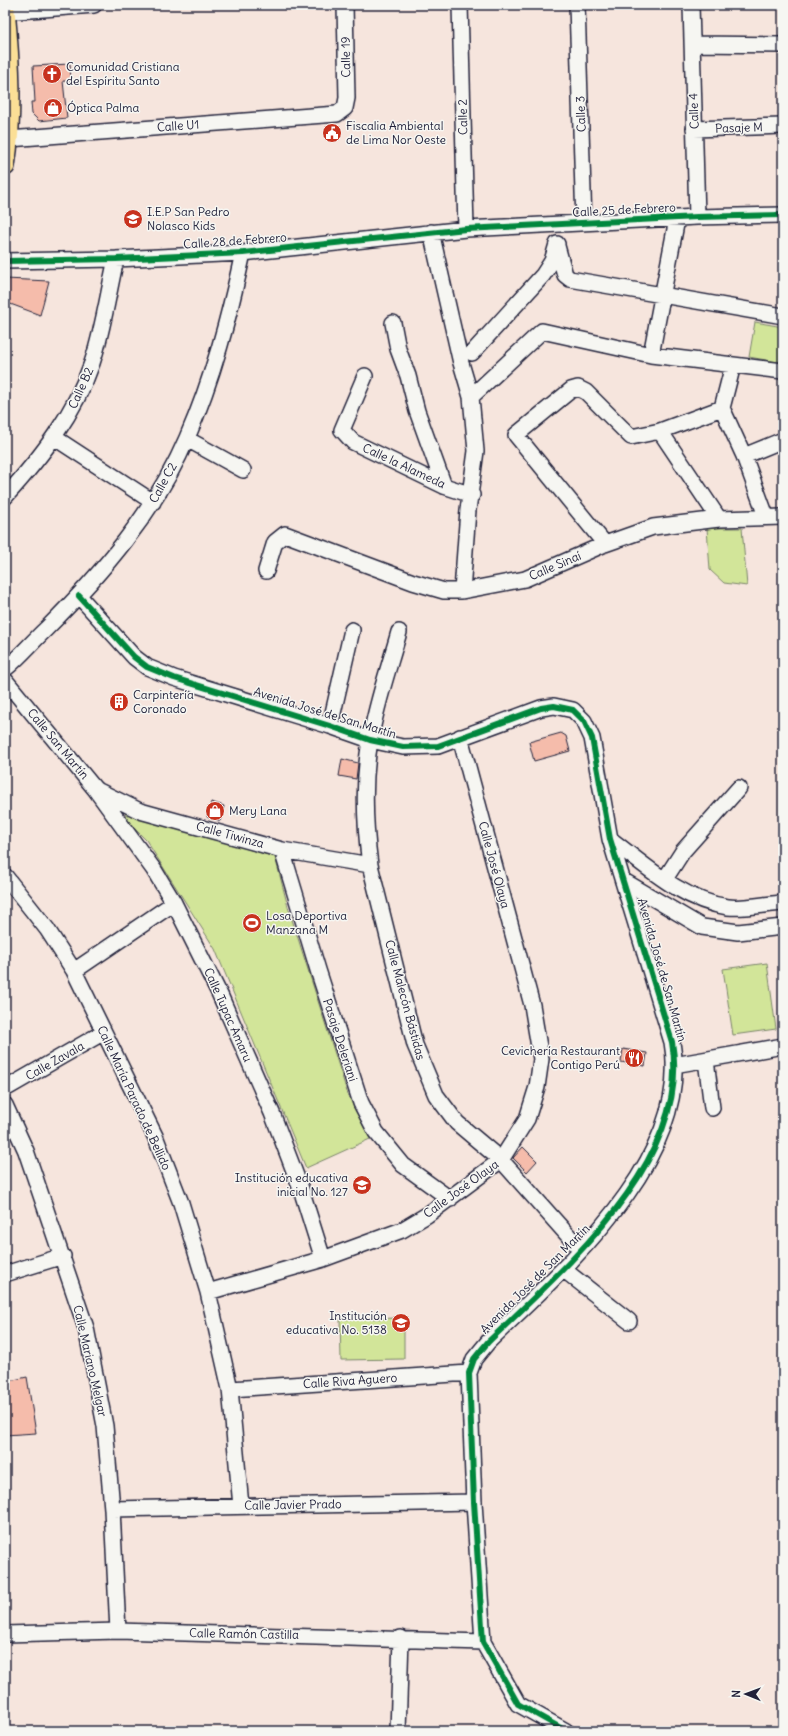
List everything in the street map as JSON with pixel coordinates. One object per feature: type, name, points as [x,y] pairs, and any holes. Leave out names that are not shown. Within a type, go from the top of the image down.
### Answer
[{"type":"main road","points":[[5,11],[11,102],[9,138],[5,166]]},
{"type":"street","points":[[5,11],[94,5]]},
{"type":"street","name":"Calle 19","points":[[345,5],[347,98],[345,108]]},
{"type":"street","name":"Calle 2","points":[[460,5],[466,229]]},
{"type":"street","name":"Calle 3","points":[[578,5],[584,223]]},
{"type":"street","name":"Calle 4","points":[[691,5],[697,217]]},
{"type":"street","points":[[692,44],[783,45]]},
{"type":"street","name":"Calle U1","points":[[9,138],[337,114],[345,108]]},
{"type":"street","name":"Pasaje M","points":[[694,129],[783,126]]},
{"type":"street","name":"Calle 25 de Febrero","points":[[466,229],[697,217],[783,215]]},
{"type":"street","points":[[651,355],[664,296],[677,219]]},
{"type":"street","points":[[557,224],[557,246],[565,276],[570,279],[783,316]]},
{"type":"street","name":"Calle 28 de Febrero","points":[[5,260],[116,259],[243,253],[466,229]]},
{"type":"street","points":[[431,232],[460,363],[471,397],[476,456],[472,495],[468,510],[462,591]]},
{"type":"street","points":[[472,353],[543,275],[552,261],[557,246]]},
{"type":"street","name":"Calle C2","points":[[6,669],[79,596],[154,502],[187,439],[218,357],[243,253]]},
{"type":"street","name":"Calle B2","points":[[5,497],[37,462],[55,438],[77,400],[92,364],[116,259]]},
{"type":"street","points":[[392,323],[398,349],[408,376],[417,411],[444,486]]},
{"type":"street","points":[[471,397],[542,331],[651,355],[783,371]]},
{"type":"street","points":[[733,365],[722,408],[744,456],[766,516]]},
{"type":"street","name":"Calle la Alameda","points":[[365,376],[342,430],[353,442],[444,486],[472,495]]},
{"type":"street","points":[[606,544],[516,435],[571,390],[578,388],[586,392],[631,437],[660,431],[722,408]]},
{"type":"street","points":[[660,431],[719,519]]},
{"type":"street","points":[[55,438],[154,502]]},
{"type":"street","points":[[187,439],[243,470]]},
{"type":"street","points":[[744,456],[783,440]]},
{"type":"street","name":"Calle Sinaí","points":[[266,571],[275,542],[285,534],[412,582],[444,591],[462,591],[525,579],[606,544],[653,527],[719,519],[783,516]]},
{"type":"street","name":"Avenida José de San Martín","points":[[79,596],[134,657],[147,667],[174,678],[330,726],[370,740],[414,748],[438,746],[541,708],[554,706],[572,710],[584,721],[592,738],[610,839],[669,1028],[674,1056],[674,1080],[668,1112],[653,1150],[620,1204],[582,1250],[488,1342],[474,1359],[469,1373],[474,1502],[483,1642],[518,1704],[566,1731]]},
{"type":"street","points":[[330,726],[352,630]]},
{"type":"street","name":"Calle Malecón Bástidas","points":[[399,632],[370,740],[367,763],[367,832],[370,866],[415,1045],[436,1095],[446,1111],[457,1123],[501,1160],[582,1250]]},
{"type":"street","name":"Calle San Martín","points":[[6,669],[95,789]]},
{"type":"street","name":"Calle José Olaya","points":[[208,1292],[323,1260],[402,1230],[450,1199],[501,1160],[527,1119],[537,1087],[541,1058],[532,1005],[460,737]]},
{"type":"street","points":[[665,879],[683,851],[739,788]]},
{"type":"street","name":"Calle Tiwinza","points":[[95,789],[140,811],[282,850],[370,866]]},
{"type":"street","name":"Calle Tupac Amaru","points":[[95,789],[154,870],[174,903],[220,995],[272,1113],[301,1189],[323,1260]]},
{"type":"street","points":[[610,839],[665,879],[696,898],[713,904],[729,907],[783,903]]},
{"type":"street","name":"Pasaje Deleriani","points":[[282,850],[318,970],[361,1103],[376,1132],[403,1165],[450,1199]]},
{"type":"street","name":"Calle María Parado de Bellido","points":[[5,876],[47,930],[74,971],[155,1136],[181,1203],[208,1292],[230,1388],[241,1506]]},
{"type":"street","points":[[624,881],[702,927],[738,932],[783,927]]},
{"type":"street","points":[[74,971],[174,903]]},
{"type":"street","name":"Calle Zavala","points":[[5,1089],[104,1032]]},
{"type":"street","points":[[674,1065],[783,1046]]},
{"type":"street","points":[[706,1060],[712,1108]]},
{"type":"street","name":"Calle Mariano Melgar","points":[[5,1104],[26,1151],[63,1256],[89,1343],[105,1426],[112,1509],[118,1631]]},
{"type":"street","points":[[5,1274],[63,1256]]},
{"type":"street","points":[[562,1269],[629,1320]]},
{"type":"street","name":"Calle Riva Aguero","points":[[230,1388],[469,1373]]},
{"type":"street","name":"Calle Javier Prado","points":[[112,1509],[474,1502]]},
{"type":"street","name":"Calle Ramón Castilla","points":[[5,1634],[118,1631],[401,1638],[483,1642]]},
{"type":"street","points":[[398,1731],[401,1638]]},
{"type":"green space","points":[[755,322],[783,327],[783,363],[749,357]]},
{"type":"green space","points":[[707,528],[742,528],[747,586],[724,583],[710,570]]},
{"type":"green space","points":[[126,813],[275,857],[288,907],[348,1095],[370,1139],[306,1168],[215,949],[146,840],[125,819]]},
{"type":"green space","points":[[767,963],[776,1029],[733,1035],[723,969]]},
{"type":"green space","points":[[404,1318],[404,1359],[341,1360],[340,1319]]},
{"type":"building","points":[[70,64],[71,81],[63,81],[67,118],[39,121],[32,114],[31,102],[35,102],[33,66]]},
{"type":"building","points":[[5,279],[49,281],[40,315],[5,302]]},
{"type":"building","points":[[561,733],[566,736],[570,751],[534,761],[529,742]]},
{"type":"building","points":[[342,759],[358,763],[356,779],[339,776]]},
{"type":"building","name":"Mery Lana","points":[[211,802],[224,806],[220,821],[207,817]]},
{"type":"building","name":"Cevichería Restaurant Contigo Perú","points":[[623,1049],[647,1053],[645,1066],[621,1062]]},
{"type":"building","points":[[523,1147],[537,1161],[527,1172],[513,1158]]},
{"type":"building","points":[[27,1377],[36,1433],[5,1435],[5,1382]]},
{"type":"cycle path","points":[[5,261],[116,259],[243,253],[466,229],[697,217],[783,215]]},
{"type":"cycle path","points":[[79,596],[134,657],[147,667],[174,678],[330,726],[370,740],[403,747],[438,746],[541,708],[554,706],[573,710],[584,721],[592,738],[610,839],[672,1042],[673,1086],[663,1128],[643,1170],[616,1209],[585,1246],[488,1342],[474,1359],[469,1373],[474,1502],[483,1642],[518,1704],[566,1731]]},
{"type":"place","name":"Comunidad Cristiana del Espíritu Santo","points":[[52,74]]},
{"type":"place","name":"Óptica Palma","points":[[53,108]]},
{"type":"place","name":"Fiscalia Ambiental de Lima Nor Oeste","points":[[332,133]]},
{"type":"place","name":"I.E.P San Pedro Nolasco Kids","points":[[133,219]]},
{"type":"place","name":"Carpintería Coronado","points":[[119,702]]},
{"type":"place","name":"Mery Lana","points":[[215,811]]},
{"type":"place","name":"Losa Deportiva Manzana M","points":[[252,923]]},
{"type":"place","name":"Cevichería Restaurant Contigo Perú","points":[[634,1058]]},
{"type":"place","name":"Institución educativa inicial No. 127","points":[[362,1185]]},
{"type":"place","name":"Institución educativa No. 5138","points":[[401,1323]]}]
